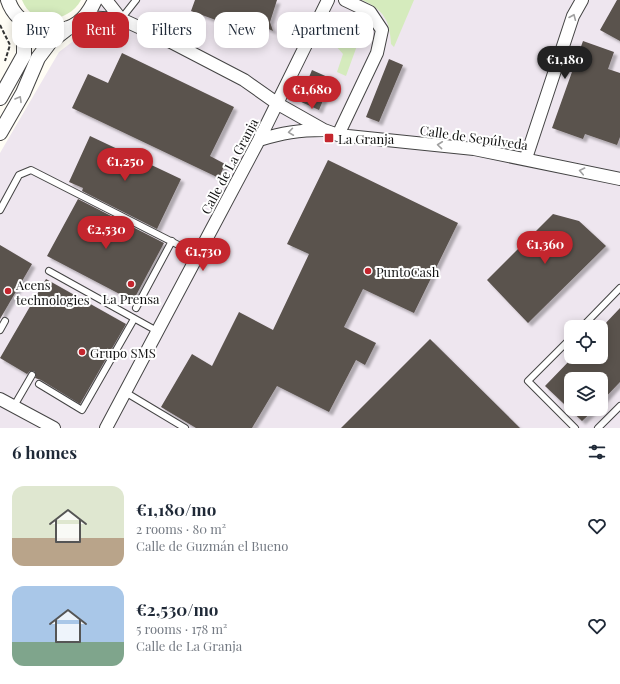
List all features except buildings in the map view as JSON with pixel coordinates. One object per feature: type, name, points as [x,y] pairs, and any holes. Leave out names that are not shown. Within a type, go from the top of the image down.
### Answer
[{"type":"street","points":[[8,0],[14,12]]},
{"type":"street","points":[[88,12],[95,0]]},
{"type":"street","name":"Calle de Sepúlveda","points":[[106,0],[115,12]]},
{"type":"street","name":"Calle de La Granja","points":[[106,428],[278,104],[328,0]]},
{"type":"street","points":[[338,135],[377,53],[382,30],[370,12],[345,0]]},
{"type":"street","points":[[526,158],[573,16],[582,0]]},
{"type":"street","name":"Calle de Sepúlveda","points":[[129,23],[169,41],[244,80],[278,104],[324,130],[338,135],[474,149],[526,158],[620,179]]},
{"type":"street","points":[[0,133],[23,93],[38,58],[50,42],[72,26]]},
{"type":"street","points":[[64,29],[68,28]]},
{"type":"street","points":[[0,98],[24,56],[24,48]]},
{"type":"street","name":"Calle de Sepúlveda","points":[[259,140],[286,132],[324,130]]},
{"type":"street","points":[[0,399],[54,428]]},
{"type":"lane","points":[[127,12],[136,0]]},
{"type":"lane","points":[[0,210],[19,175],[31,170],[198,254]]},
{"type":"lane","points":[[136,308],[172,241]]},
{"type":"lane","points":[[49,271],[157,331]]},
{"type":"lane","points":[[589,320],[620,288]]},
{"type":"lane","points":[[39,384],[82,410],[134,318]]},
{"type":"lane","points":[[0,330],[6,321]]},
{"type":"lane","points":[[564,345],[528,381],[575,428]]},
{"type":"lane","points":[[14,406],[32,375]]},
{"type":"lane","points":[[125,392],[185,428]]},
{"type":"lane","points":[[598,428],[620,406]]},
{"type":"path","points":[[0,25],[10,45],[4,66]]},
{"type":"shaded area","points":[[91,0],[620,0],[620,428],[0,428],[0,153],[59,52],[72,42],[72,48],[129,48],[129,12],[86,12]]},
{"type":"green space","points":[[22,0],[81,0],[75,8],[64,16],[64,12],[30,12]]},
{"type":"green space","points":[[362,0],[414,0],[394,47],[391,44],[387,23],[381,12]]},
{"type":"green space","points":[[338,48],[356,48],[346,76],[337,72],[343,54]]},
{"type":"place","name":"La Granja","points":[[329,138]]},
{"type":"place","name":"PuntoCash","points":[[368,271]]},
{"type":"place","name":"La Prensa","points":[[131,284]]},
{"type":"place","name":"Acens technologies","points":[[8,291]]},
{"type":"place","name":"Grupo SMS","points":[[82,352]]}]
